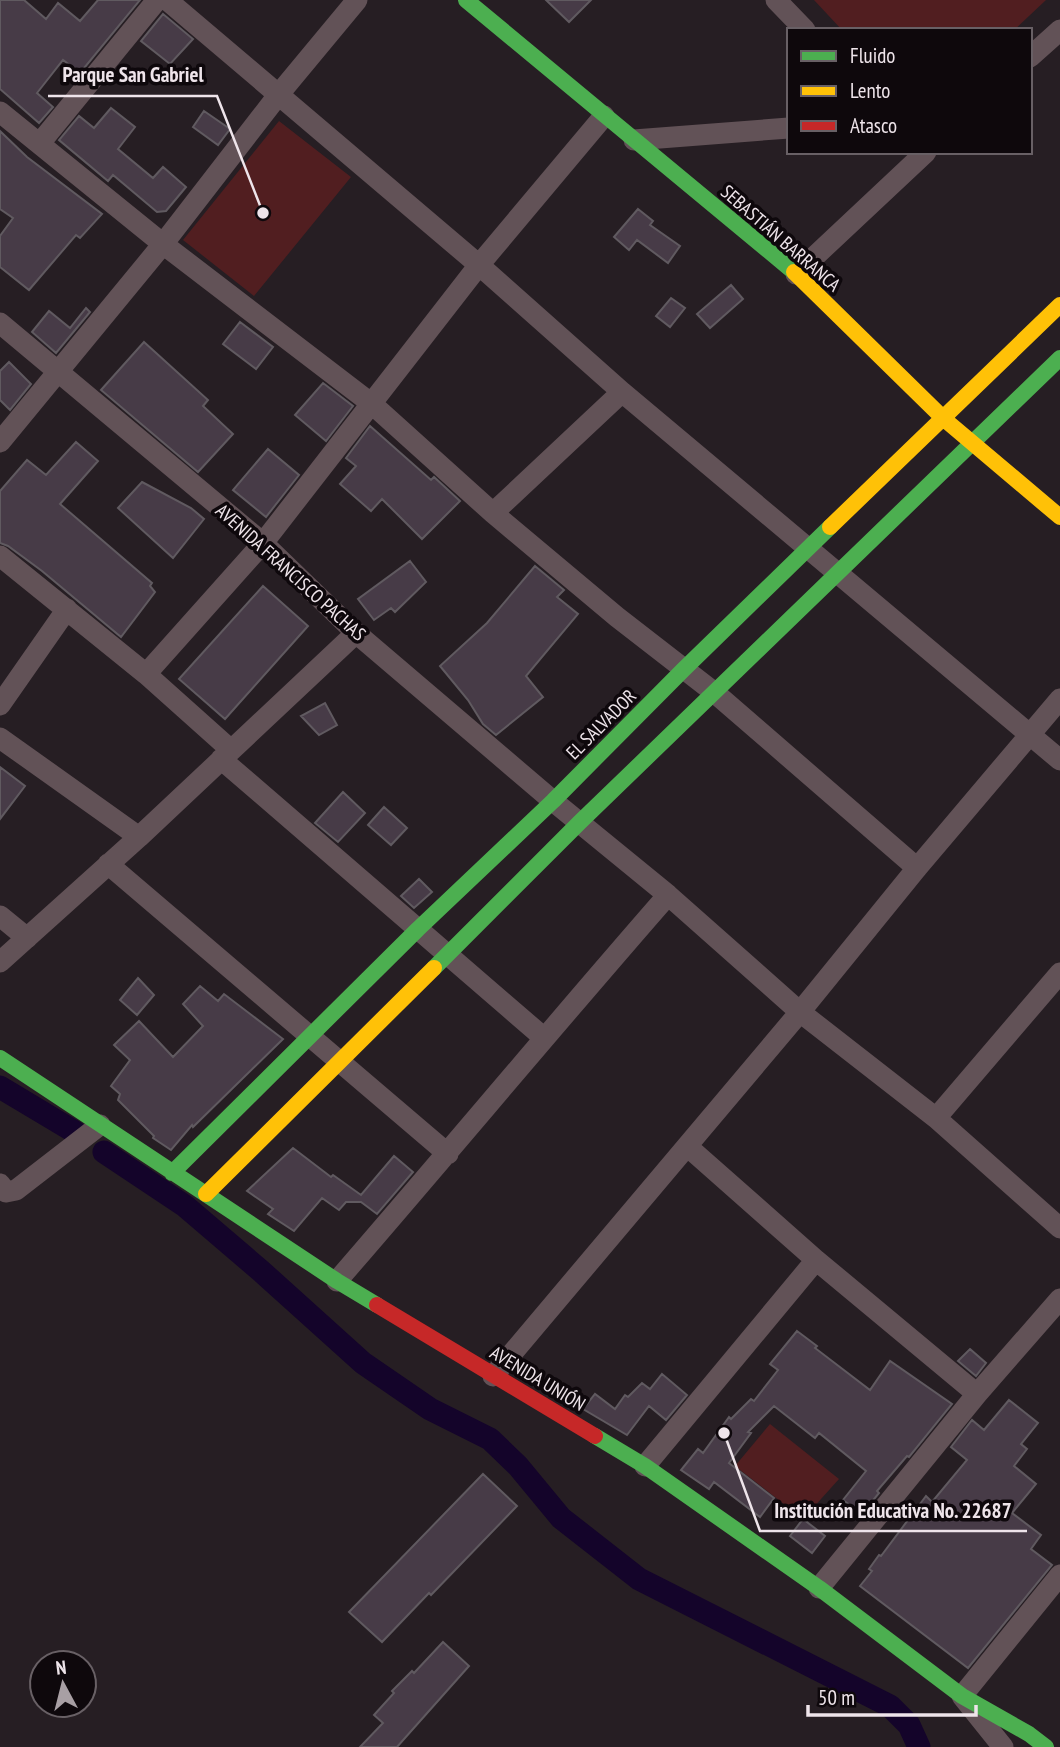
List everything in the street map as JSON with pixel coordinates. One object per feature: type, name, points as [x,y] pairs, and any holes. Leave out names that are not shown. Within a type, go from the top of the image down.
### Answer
[{"type":"street","points":[[40,143],[157,0]]},
{"type":"street","points":[[167,0],[479,265],[622,392],[1060,760]]},
{"type":"street","points":[[0,442],[163,244],[279,94],[357,0]]},
{"type":"street","name":"SEBASTIÁN BARRANCA","points":[[466,0],[796,274],[944,418],[1060,517]]},
{"type":"street","points":[[776,0],[803,28]]},
{"type":"street","points":[[1032,55],[1060,30]]},
{"type":"street","points":[[0,112],[163,244],[372,404],[493,513],[617,617],[715,693],[917,868]]},
{"type":"street","points":[[146,674],[263,543],[479,265],[604,116]]},
{"type":"street","points":[[634,140],[787,128]]},
{"type":"street","points":[[796,274],[923,154]]},
{"type":"street","name":"EL SALVADOR","points":[[172,1173],[418,929],[553,801],[684,669],[1060,304]]},
{"type":"street","name":"AVENIDA FRANCISCO PACHAS","points":[[0,323],[263,543],[356,633],[668,895],[800,1012],[936,1118],[1060,1228]]},
{"type":"street","points":[[206,1194],[580,822],[1060,358]]},
{"type":"street","points":[[493,513],[622,392]]},
{"type":"street","points":[[0,556],[146,674],[226,755],[418,929],[543,1037]]},
{"type":"street","points":[[0,705],[66,609]]},
{"type":"street","points":[[0,962],[356,633]]},
{"type":"street","points":[[493,1376],[1060,699]]},
{"type":"street","points":[[0,738],[139,836]]},
{"type":"street","points":[[108,864],[448,1154]]},
{"type":"street","points":[[337,1281],[448,1154],[543,1037],[668,895]]},
{"type":"street","points":[[0,916],[27,938]]},
{"type":"street","points":[[936,1118],[1057,983]]},
{"type":"street","name":"AVENIDA UNIÓN","points":[[0,1058],[337,1281],[645,1466],[819,1588],[962,1696],[1029,1734],[1046,1747]]},
{"type":"street","points":[[0,1184],[6,1192],[16,1190],[100,1125]]},
{"type":"street","points":[[687,1146],[816,1260],[977,1394]]},
{"type":"street","points":[[645,1466],[816,1260]]},
{"type":"street","points":[[819,1588],[977,1394],[1060,1299]]},
{"type":"street","points":[[1003,1747],[962,1696],[1060,1575]]},
{"type":"shaded area","points":[[814,0],[1046,0],[1016,28],[840,28]]},
{"type":"shaded area","points":[[279,121],[351,177],[254,296],[183,240]]},
{"type":"shaded area","points":[[770,1424],[839,1479],[803,1519],[735,1466]]},
{"type":"building","points":[[0,0],[24,0],[46,19],[58,3],[80,21],[98,0],[140,0],[80,73],[63,60],[37,93],[53,107],[39,123],[0,89]]},
{"type":"building","points":[[546,0],[591,0],[569,22]]},
{"type":"building","points":[[163,14],[193,39],[170,64],[141,41]]},
{"type":"building","points":[[111,108],[135,127],[118,149],[153,178],[163,167],[186,187],[166,211],[157,212],[113,175],[108,181],[59,140],[79,116],[94,128]]},
{"type":"building","points":[[204,111],[230,129],[218,145],[193,127]]},
{"type":"building","points":[[0,131],[27,157],[102,214],[80,238],[76,235],[29,290],[0,267],[0,236],[13,218],[0,209]]},
{"type":"building","points":[[638,209],[653,221],[650,225],[680,246],[668,263],[637,240],[629,250],[614,237]]},
{"type":"building","points":[[731,285],[743,299],[710,328],[697,314]]},
{"type":"building","points":[[671,298],[685,308],[670,327],[656,316]]},
{"type":"building","points":[[86,308],[90,312],[56,353],[32,332],[49,311],[70,328]]},
{"type":"building","points":[[240,322],[273,347],[256,369],[223,344]]},
{"type":"building","points":[[144,342],[208,400],[203,406],[233,434],[198,472],[101,390]]},
{"type":"building","points":[[9,362],[31,384],[10,410],[0,400],[0,371]]},
{"type":"building","points":[[323,383],[353,406],[326,441],[295,415]]},
{"type":"building","points":[[370,426],[431,480],[434,477],[460,501],[422,539],[382,499],[371,511],[340,484],[356,466],[346,458]]},
{"type":"building","points":[[76,442],[98,461],[60,504],[152,583],[150,586],[155,592],[121,637],[42,571],[0,543],[0,491],[27,460],[46,475]]},
{"type":"building","points":[[268,449],[299,475],[266,517],[233,490]]},
{"type":"building","points":[[142,482],[191,508],[204,519],[173,558],[118,508]]},
{"type":"building","points":[[410,561],[426,582],[395,612],[391,608],[374,620],[358,599]]},
{"type":"building","points":[[535,566],[564,590],[557,597],[578,614],[526,676],[543,697],[496,735],[483,724],[468,700],[440,666],[487,623]]},
{"type":"building","points":[[263,586],[308,626],[225,719],[179,679]]},
{"type":"building","points":[[325,703],[337,725],[319,735],[301,716]]},
{"type":"building","points":[[0,767],[25,786],[0,819]]},
{"type":"building","points":[[343,792],[365,813],[338,842],[315,823]]},
{"type":"building","points":[[384,807],[407,828],[391,845],[368,825]]},
{"type":"building","points":[[419,879],[432,892],[414,908],[401,896]]},
{"type":"building","points":[[138,978],[154,995],[137,1015],[120,1000]]},
{"type":"building","points":[[200,986],[218,1001],[224,994],[283,1039],[193,1127],[192,1125],[171,1150],[153,1138],[118,1100],[120,1094],[111,1086],[130,1060],[114,1045],[139,1021],[173,1057],[203,1026],[183,1004]]},
{"type":"building","points":[[293,1148],[331,1177],[333,1175],[361,1195],[394,1156],[413,1172],[377,1214],[361,1202],[346,1202],[339,1210],[322,1198],[294,1231],[268,1214],[273,1209],[247,1191]]},
{"type":"building","points":[[797,1331],[870,1390],[890,1361],[952,1404],[877,1491],[879,1493],[862,1514],[843,1500],[866,1471],[819,1433],[815,1438],[774,1406],[748,1432],[751,1433],[729,1463],[774,1498],[760,1517],[714,1482],[709,1489],[681,1470],[698,1449],[703,1453],[729,1417],[731,1419],[751,1399],[754,1401],[778,1370],[770,1364]]},
{"type":"building","points":[[970,1349],[986,1363],[976,1376],[958,1361]]},
{"type":"building","points":[[662,1374],[687,1395],[666,1420],[649,1406],[627,1435],[583,1409],[595,1394],[615,1409],[625,1395],[628,1397],[642,1383],[650,1389]]},
{"type":"building","points":[[1009,1400],[1038,1423],[1021,1444],[1027,1449],[1014,1466],[1036,1484],[1012,1513],[1041,1535],[1031,1549],[1052,1565],[968,1668],[860,1586],[872,1571],[869,1569],[879,1555],[881,1556],[926,1496],[932,1502],[967,1460],[951,1447],[972,1420],[984,1430]]},
{"type":"building","points":[[483,1474],[517,1506],[382,1642],[349,1612]]},
{"type":"building","points":[[803,1519],[825,1536],[812,1553],[790,1536]]},
{"type":"building","points":[[443,1642],[469,1666],[397,1747],[360,1747],[383,1723],[374,1715],[394,1693],[392,1691],[412,1671],[414,1673]]},
{"type":"waterway","points":[[0,1087],[75,1132]]},
{"type":"waterway","points":[[104,1152],[185,1206],[363,1363],[430,1409],[490,1439],[518,1466],[561,1518],[639,1579],[890,1706],[909,1725],[919,1747]]},
{"type":"traffic: fast","points":[[466,0],[794,272]]},
{"type":"traffic: fast","points":[[434,968],[580,822],[1060,358]]},
{"type":"traffic: fast","points":[[172,1173],[830,527]]},
{"type":"traffic: fast","points":[[0,1058],[377,1305]]},
{"type":"traffic: fast","points":[[595,1436],[645,1466],[819,1588],[962,1696],[1029,1734],[1046,1747]]},
{"type":"traffic: slow","points":[[794,272],[944,419],[1060,517]]},
{"type":"traffic: slow","points":[[830,527],[1060,305]]},
{"type":"traffic: slow","points":[[206,1194],[434,968]]},
{"type":"traffic: jam","points":[[377,1305],[595,1436]]},
{"type":"place","name":"Parque San Gabriel","points":[[263,213]]},
{"type":"place","name":"Institución Educativa No. 22687","points":[[724,1433]]}]
